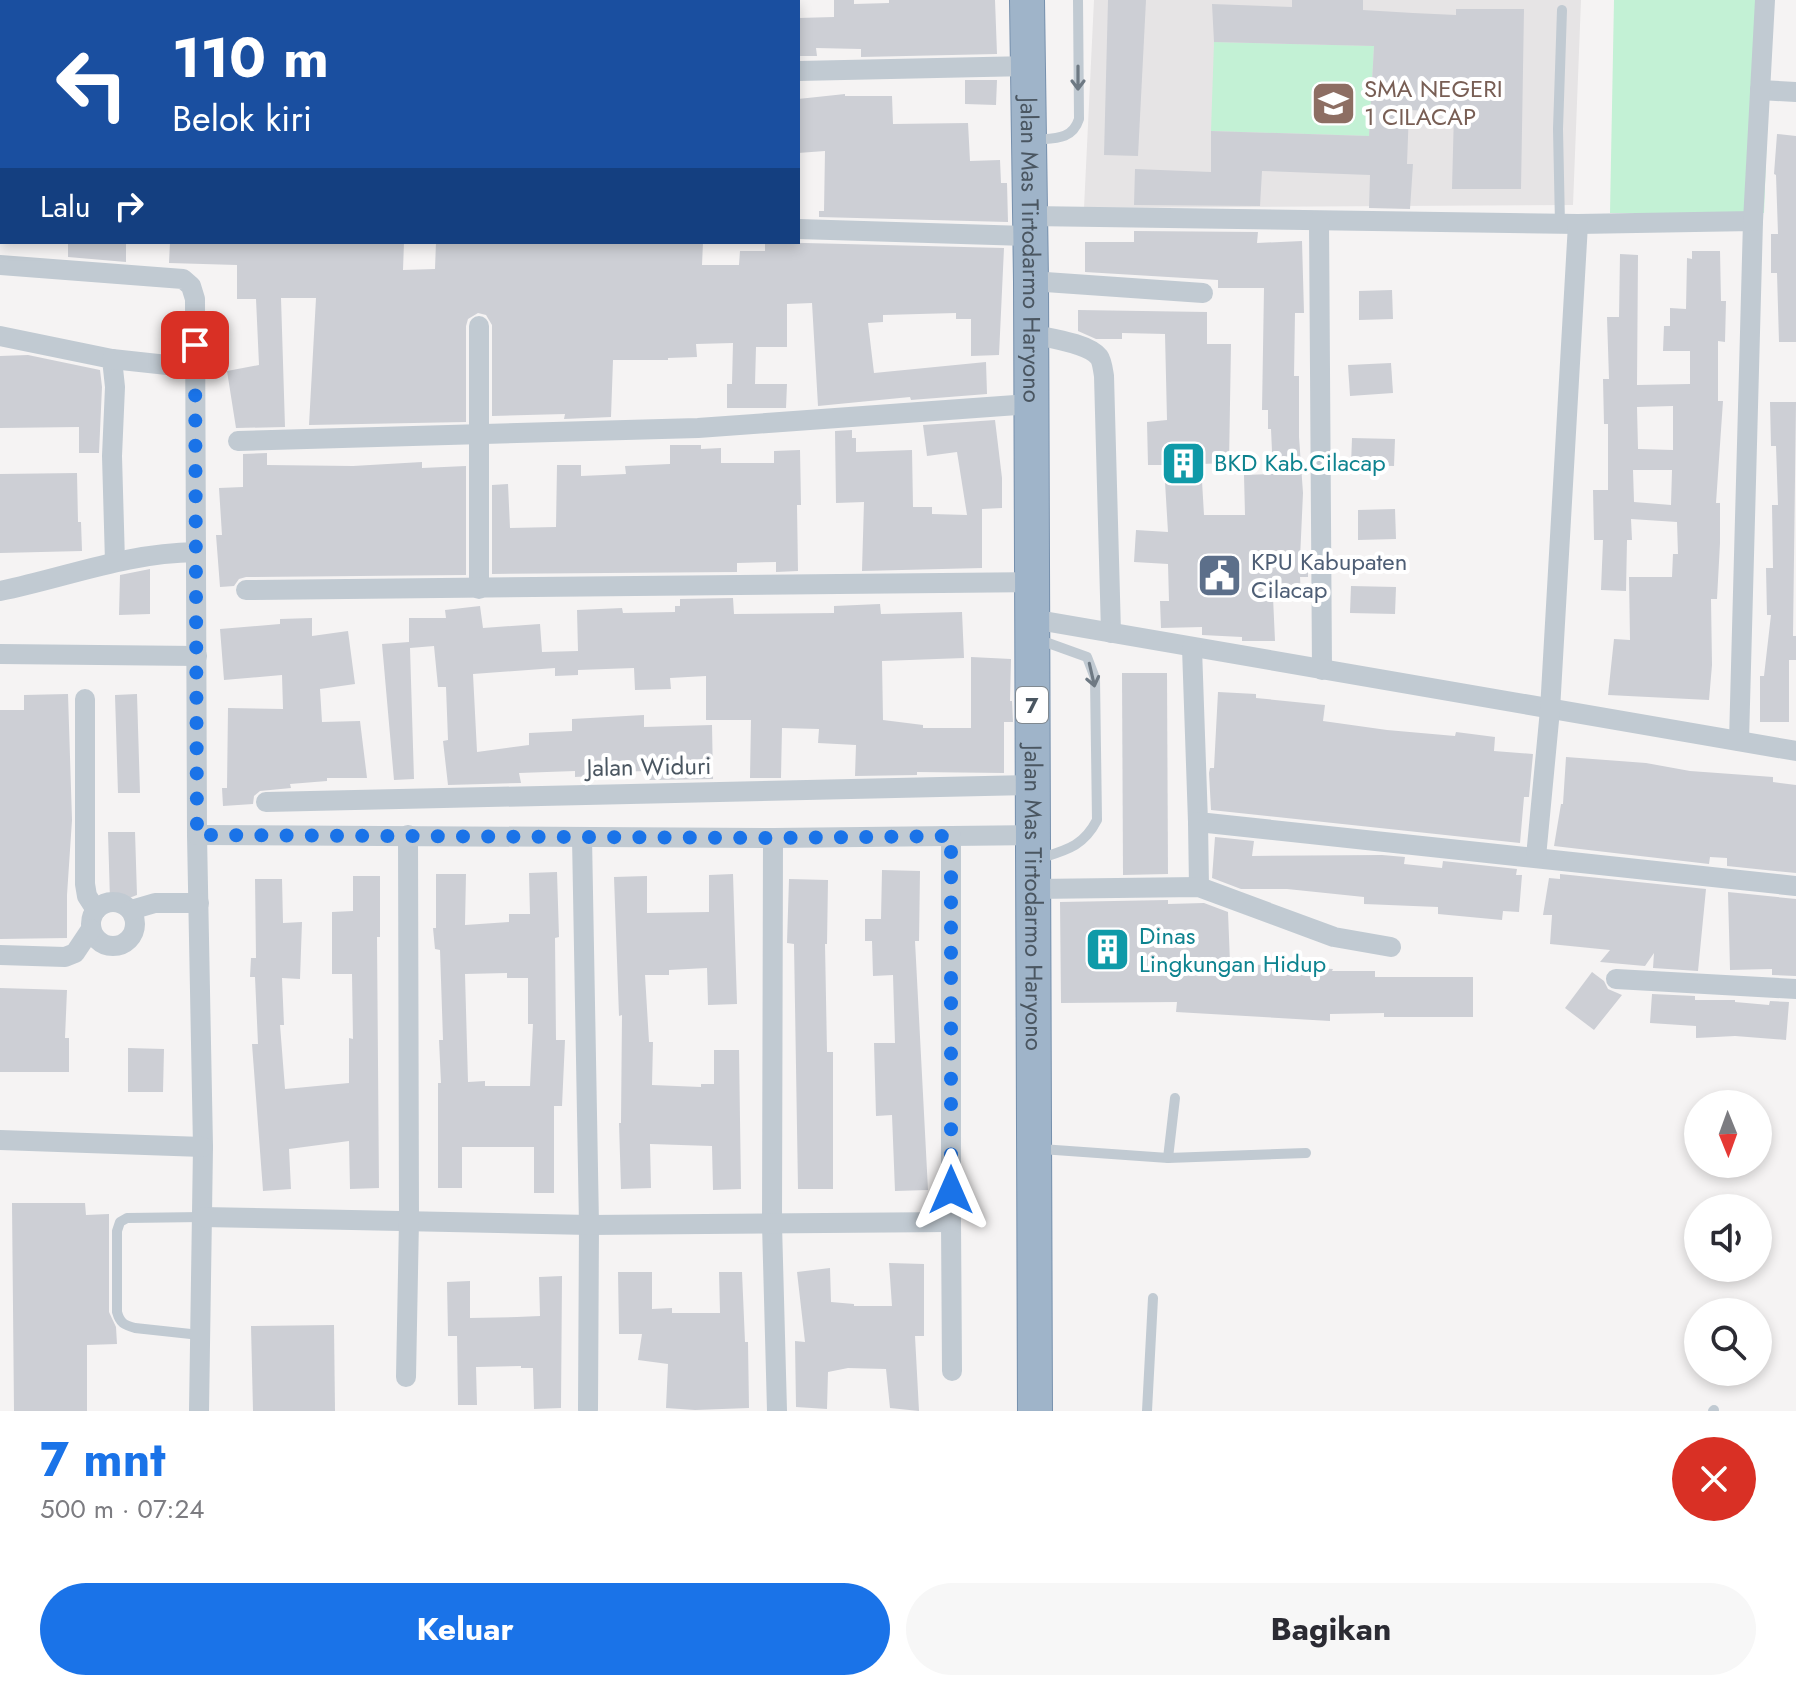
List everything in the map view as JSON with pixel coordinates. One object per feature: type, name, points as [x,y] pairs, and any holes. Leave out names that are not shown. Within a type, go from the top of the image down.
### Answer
[{"type":"highway","name":"Jalan Mas Tirtodarmo Haryono","points":[[1027,0],[1031,281],[1035,1411]]},
{"type":"street","points":[[1739,741],[1753,221],[1765,0]]},
{"type":"street","points":[[800,71],[1027,66]]},
{"type":"street","points":[[1760,90],[1796,92]]},
{"type":"street","points":[[800,229],[1319,221],[1569,224],[1753,221]]},
{"type":"street","points":[[1319,221],[1322,670]]},
{"type":"street","points":[[1536,857],[1550,710],[1569,224]]},
{"type":"street","points":[[0,265],[183,279],[191,286],[195,299],[197,835],[203,1147],[199,1411]]},
{"type":"street","points":[[1031,281],[1203,293]]},
{"type":"street","points":[[479,326],[479,589]]},
{"type":"street","points":[[1031,334],[1090,350],[1100,358],[1104,376],[1111,633]]},
{"type":"street","points":[[0,336],[112,359],[195,368]]},
{"type":"street","points":[[112,359],[115,387],[112,456],[115,562]]},
{"type":"street","points":[[238,441],[698,428],[1030,404]]},
{"type":"street","points":[[0,591],[58,579],[145,554],[196,552]]},
{"type":"street","points":[[246,590],[1031,582]]},
{"type":"street","points":[[1032,628],[1111,633],[1796,751]]},
{"type":"street","points":[[1192,648],[1199,887]]},
{"type":"street","points":[[0,654],[197,656]]},
{"type":"street","points":[[0,955],[65,957],[75,953],[94,920],[104,904],[113,902],[131,910],[136,920],[135,930],[131,939],[113,947],[103,945],[95,938],[94,920],[85,884],[85,699]]},
{"type":"street","name":"Jalan Widuri","points":[[266,802],[1033,785]]},
{"type":"street","points":[[1198,822],[1796,886]]},
{"type":"street","points":[[197,835],[951,836],[1034,861],[1199,887],[1334,937],[1391,947]]},
{"type":"street","points":[[406,1377],[409,1220],[408,835]]},
{"type":"street","points":[[951,836],[952,1371]]},
{"type":"street","points":[[582,837],[589,1225],[588,1409]]},
{"type":"street","points":[[773,838],[772,1224],[777,1411]]},
{"type":"street","points":[[131,910],[155,903],[199,903]]},
{"type":"street","points":[[1616,979],[1796,989]]},
{"type":"street","points":[[0,1140],[203,1147]]},
{"type":"street","points":[[202,1217],[589,1225],[951,1222]]},
{"type":"lane","points":[[1029,140],[1063,137],[1071,133],[1079,119],[1078,0]]},
{"type":"lane","points":[[1562,10],[1558,129],[1569,224]]},
{"type":"lane","points":[[1032,628],[1087,657],[1095,678],[1097,820],[1088,836],[1071,848],[1034,861]]},
{"type":"lane","points":[[1168,1158],[1175,1098]]},
{"type":"lane","points":[[1035,1149],[1168,1158],[1306,1153]]},
{"type":"lane","points":[[200,1335],[135,1328],[119,1320],[117,1231],[120,1222],[127,1218],[202,1217]]},
{"type":"lane","points":[[1147,1411],[1153,1298]]},
{"type":"shaded area","name":"SMA NEGERI 1 CILACAP","points":[[1094,0],[1581,0],[1573,205],[1084,208]]},
{"type":"green space","points":[[1614,0],[1772,0],[1764,213],[1610,213]]},
{"type":"green space","points":[[1214,42],[1374,46],[1369,136],[1211,131]]},
{"type":"building","points":[[834,0],[854,0],[854,4],[889,3],[889,0],[995,0],[997,54],[861,57],[861,49],[816,48],[817,56],[800,56],[800,18],[834,17]]},
{"type":"building","points":[[1108,0],[1146,0],[1138,156],[1104,155]]},
{"type":"building","points":[[1292,0],[1363,0],[1363,10],[1456,15],[1456,9],[1524,9],[1521,189],[1452,189],[1454,112],[1409,110],[1407,164],[1413,164],[1410,209],[1369,208],[1370,175],[1262,171],[1260,206],[1134,205],[1135,169],[1211,172],[1211,131],[1369,136],[1374,46],[1214,42],[1212,4],[1292,7]]},
{"type":"building","points":[[965,80],[997,80],[996,105],[965,104]]},
{"type":"building","points":[[845,94],[892,96],[893,124],[968,123],[970,161],[1000,160],[1001,183],[1007,183],[1008,222],[819,217],[819,211],[824,211],[825,151],[800,153],[800,99]]},
{"type":"building","points":[[1777,134],[1796,136],[1796,342],[1779,342],[1777,273],[1771,273],[1771,234],[1778,234],[1774,174]]},
{"type":"building","points":[[1134,231],[1258,232],[1257,243],[1302,241],[1304,313],[1295,313],[1294,376],[1299,376],[1303,493],[1300,559],[1308,558],[1308,577],[1300,577],[1301,597],[1273,597],[1275,641],[1242,641],[1242,637],[1202,635],[1202,627],[1161,628],[1160,601],[1169,601],[1168,564],[1134,562],[1136,530],[1168,532],[1164,465],[1148,465],[1147,422],[1167,420],[1165,334],[1122,333],[1122,339],[1096,339],[1078,331],[1078,310],[1207,312],[1207,344],[1231,344],[1229,463],[1201,464],[1204,515],[1245,515],[1244,475],[1273,474],[1268,410],[1262,410],[1264,288],[1218,288],[1218,280],[1085,272],[1085,242],[1134,242]]},
{"type":"building","points":[[68,244],[126,244],[126,262],[68,257]]},
{"type":"building","points":[[170,244],[404,244],[403,270],[435,269],[436,244],[703,244],[702,265],[739,265],[740,251],[765,251],[765,244],[1004,248],[999,355],[971,356],[971,319],[956,319],[956,313],[883,315],[883,322],[868,323],[874,373],[986,362],[987,394],[911,400],[910,397],[818,406],[812,303],[787,304],[787,347],[756,347],[755,384],[787,384],[786,408],[727,408],[727,384],[732,384],[733,343],[696,344],[697,357],[613,360],[611,417],[564,419],[565,414],[492,416],[492,325],[486,315],[478,313],[468,319],[466,326],[466,422],[309,425],[316,298],[281,298],[285,427],[236,428],[227,371],[259,365],[256,299],[237,299],[237,265],[169,263]]},
{"type":"building","points":[[1692,251],[1720,251],[1721,301],[1726,301],[1725,342],[1718,341],[1718,401],[1723,401],[1716,503],[1720,503],[1720,543],[1717,599],[1711,599],[1709,700],[1608,695],[1614,639],[1630,640],[1629,577],[1672,577],[1673,554],[1678,554],[1677,522],[1631,519],[1632,540],[1627,540],[1626,591],[1601,590],[1603,540],[1594,540],[1593,490],[1608,490],[1608,424],[1604,424],[1603,379],[1609,379],[1607,317],[1619,317],[1620,254],[1638,255],[1637,385],[1690,384],[1690,351],[1663,351],[1664,326],[1670,326],[1670,308],[1686,309],[1687,258],[1692,259]],"holes":[[[1673,406],[1673,450],[1638,449],[1637,407]],[[1633,470],[1672,470],[1671,505],[1634,502]]]},
{"type":"building","points":[[1392,290],[1393,319],[1359,320],[1359,291]]},
{"type":"building","points":[[28,355],[100,370],[99,453],[79,453],[79,427],[0,428],[0,356]]},
{"type":"building","points":[[1391,363],[1393,393],[1350,396],[1348,365]]},
{"type":"building","points":[[1770,402],[1796,402],[1793,636],[1796,636],[1796,660],[1789,660],[1789,722],[1760,722],[1760,676],[1764,676],[1771,615],[1767,615],[1766,568],[1773,568],[1772,505],[1778,505],[1776,446],[1771,446]]},
{"type":"building","points":[[995,420],[1002,508],[982,509],[982,568],[862,571],[864,502],[836,503],[835,431],[852,430],[852,438],[856,438],[856,452],[912,450],[913,507],[932,507],[932,514],[967,515],[957,452],[927,456],[923,425]]},
{"type":"building","points":[[1352,438],[1395,439],[1394,466],[1351,465]]},
{"type":"building","points":[[670,445],[721,448],[721,463],[774,463],[774,451],[800,450],[798,571],[776,572],[776,562],[737,563],[737,572],[492,574],[492,485],[508,484],[510,528],[556,527],[557,465],[581,465],[581,476],[626,474],[625,466],[670,464]]},
{"type":"building","points":[[267,453],[267,465],[353,466],[422,462],[422,468],[466,466],[466,575],[246,577],[239,579],[234,586],[220,587],[216,535],[222,535],[219,488],[243,487],[243,454]]},
{"type":"building","points":[[77,473],[82,551],[0,553],[0,474]]},
{"type":"building","points":[[1395,509],[1396,539],[1358,540],[1358,510]]},
{"type":"building","points":[[150,569],[150,614],[119,615],[120,575]]},
{"type":"building","points":[[1351,586],[1396,587],[1395,614],[1350,613]]},
{"type":"building","points":[[733,598],[734,614],[834,613],[834,606],[880,604],[881,614],[962,612],[964,658],[882,661],[883,720],[923,725],[923,728],[971,728],[971,657],[1011,659],[1013,722],[1004,722],[1004,773],[917,772],[917,775],[855,776],[856,745],[818,743],[819,729],[782,728],[781,778],[750,778],[751,720],[706,720],[706,676],[670,678],[671,689],[635,690],[634,668],[578,670],[578,675],[555,676],[555,668],[473,674],[477,752],[529,745],[529,733],[572,731],[572,719],[644,715],[644,727],[712,725],[713,779],[649,780],[649,771],[575,777],[575,771],[519,773],[521,783],[448,785],[443,741],[448,740],[446,687],[438,687],[434,646],[410,648],[414,779],[394,780],[382,644],[409,642],[409,618],[446,618],[445,610],[480,606],[483,628],[540,624],[542,652],[578,651],[577,610],[622,608],[623,613],[675,612],[675,606],[680,606],[680,599]]},
{"type":"building","points":[[312,618],[312,636],[348,631],[355,684],[320,689],[322,722],[360,721],[367,778],[327,778],[327,781],[290,784],[291,788],[260,791],[254,796],[253,804],[223,806],[222,788],[227,788],[228,708],[283,709],[282,675],[224,680],[220,629],[280,624],[280,619]]},
{"type":"building","points":[[1122,673],[1167,673],[1168,874],[1123,875]]},
{"type":"building","points":[[1218,692],[1256,694],[1256,698],[1325,705],[1323,721],[1387,730],[1455,736],[1456,732],[1495,737],[1494,751],[1533,754],[1529,797],[1524,797],[1520,843],[1211,810],[1209,773],[1210,768],[1214,768]]},
{"type":"building","points":[[68,694],[72,820],[67,938],[0,939],[0,710],[24,710],[24,695]]},
{"type":"building","points":[[137,694],[140,793],[118,793],[115,695]]},
{"type":"building","points":[[1566,757],[1773,777],[1773,782],[1796,785],[1796,873],[1727,866],[1727,858],[1710,857],[1709,864],[1554,846],[1563,804]]},
{"type":"building","points":[[108,832],[135,832],[137,895],[124,900],[110,900]]},
{"type":"building","points":[[1215,837],[1254,841],[1252,856],[1382,855],[1405,857],[1404,864],[1442,868],[1443,861],[1517,869],[1516,875],[1522,875],[1519,912],[1503,911],[1502,920],[1438,914],[1438,907],[1364,904],[1364,897],[1287,889],[1241,889],[1212,878]]},
{"type":"building","points":[[882,870],[920,871],[919,941],[915,941],[928,1190],[895,1191],[892,1115],[876,1116],[874,1043],[895,1043],[893,975],[873,976],[872,941],[865,941],[865,919],[881,919]]},
{"type":"building","points":[[557,872],[556,1040],[565,1040],[562,1106],[554,1106],[554,1193],[534,1193],[534,1147],[462,1147],[462,1188],[438,1188],[439,1040],[443,1040],[440,950],[435,949],[433,928],[436,928],[436,874],[466,874],[465,925],[509,922],[509,914],[530,914],[529,873]],"holes":[[[507,973],[507,978],[528,978],[528,1024],[533,1024],[530,1086],[485,1086],[485,1081],[468,1082],[465,974]]]},
{"type":"building","points":[[733,874],[737,1004],[708,1005],[707,968],[669,970],[669,975],[645,975],[649,1042],[653,1042],[652,1085],[701,1087],[701,1084],[714,1084],[714,1050],[739,1050],[741,1189],[713,1190],[712,1146],[650,1144],[651,1188],[621,1189],[622,1015],[619,1016],[614,877],[647,876],[647,913],[709,912],[709,875]]},
{"type":"building","points":[[1560,874],[1706,889],[1698,971],[1653,968],[1654,953],[1645,966],[1600,962],[1610,950],[1550,944],[1552,915],[1543,915],[1549,878],[1560,879]]},
{"type":"building","points":[[353,876],[380,876],[380,937],[377,937],[379,1188],[350,1189],[349,1141],[289,1149],[291,1189],[263,1191],[252,1044],[258,1044],[255,977],[250,977],[251,958],[256,958],[255,879],[282,879],[283,923],[302,922],[300,979],[282,978],[284,1025],[280,1025],[285,1089],[349,1083],[349,1038],[353,1039],[352,974],[332,974],[332,912],[353,911]]},
{"type":"building","points":[[789,879],[828,880],[825,944],[827,1052],[833,1052],[833,1189],[798,1189],[794,944],[787,943]]},
{"type":"building","points":[[1728,892],[1796,899],[1796,976],[1772,975],[1772,969],[1730,970]]},
{"type":"building","points":[[1168,900],[1168,904],[1204,903],[1228,912],[1230,963],[1375,971],[1375,977],[1473,977],[1473,1017],[1330,1014],[1330,1021],[1176,1012],[1177,1002],[1061,1003],[1060,902]]},
{"type":"building","points":[[1592,972],[1604,981],[1608,989],[1622,995],[1594,1030],[1565,1008]]},
{"type":"building","points":[[0,988],[67,990],[65,1038],[69,1038],[69,1072],[0,1072]]},
{"type":"building","points":[[1652,994],[1769,1005],[1770,1001],[1789,1002],[1786,1040],[1735,1036],[1696,1038],[1696,1026],[1650,1023]]},
{"type":"building","points":[[128,1048],[164,1049],[163,1092],[128,1092]]},
{"type":"building","points":[[12,1203],[85,1203],[86,1215],[109,1214],[109,1312],[116,1327],[117,1344],[87,1345],[87,1411],[14,1411]]},
{"type":"building","points":[[889,1263],[924,1264],[924,1336],[915,1336],[919,1411],[890,1408],[886,1369],[848,1368],[828,1372],[827,1409],[796,1407],[795,1341],[805,1342],[797,1272],[830,1268],[831,1302],[854,1306],[892,1306]]},
{"type":"building","points":[[618,1272],[652,1272],[652,1309],[672,1308],[672,1313],[720,1313],[719,1272],[742,1272],[749,1408],[666,1408],[668,1364],[638,1360],[642,1334],[619,1334]]},
{"type":"building","points":[[562,1276],[561,1408],[534,1409],[533,1368],[521,1366],[476,1367],[477,1405],[458,1405],[457,1336],[448,1336],[447,1282],[470,1281],[470,1318],[540,1316],[539,1277]]},
{"type":"building","points":[[334,1325],[335,1411],[253,1411],[251,1326]]},
{"type":"place","name":"SMA NEGERI 1 CILACAP","points":[[1333,103]]},
{"type":"place","name":"BKD Kab.Cilacap","points":[[1183,463]]},
{"type":"place","name":"KPU Kabupaten Cilacap","points":[[1220,576]]},
{"type":"place","name":"Dinas Lingkungan Hidup","points":[[1108,950]]},
{"type":"route","points":[[195,345],[197,835],[951,836],[951,1190]]}]
